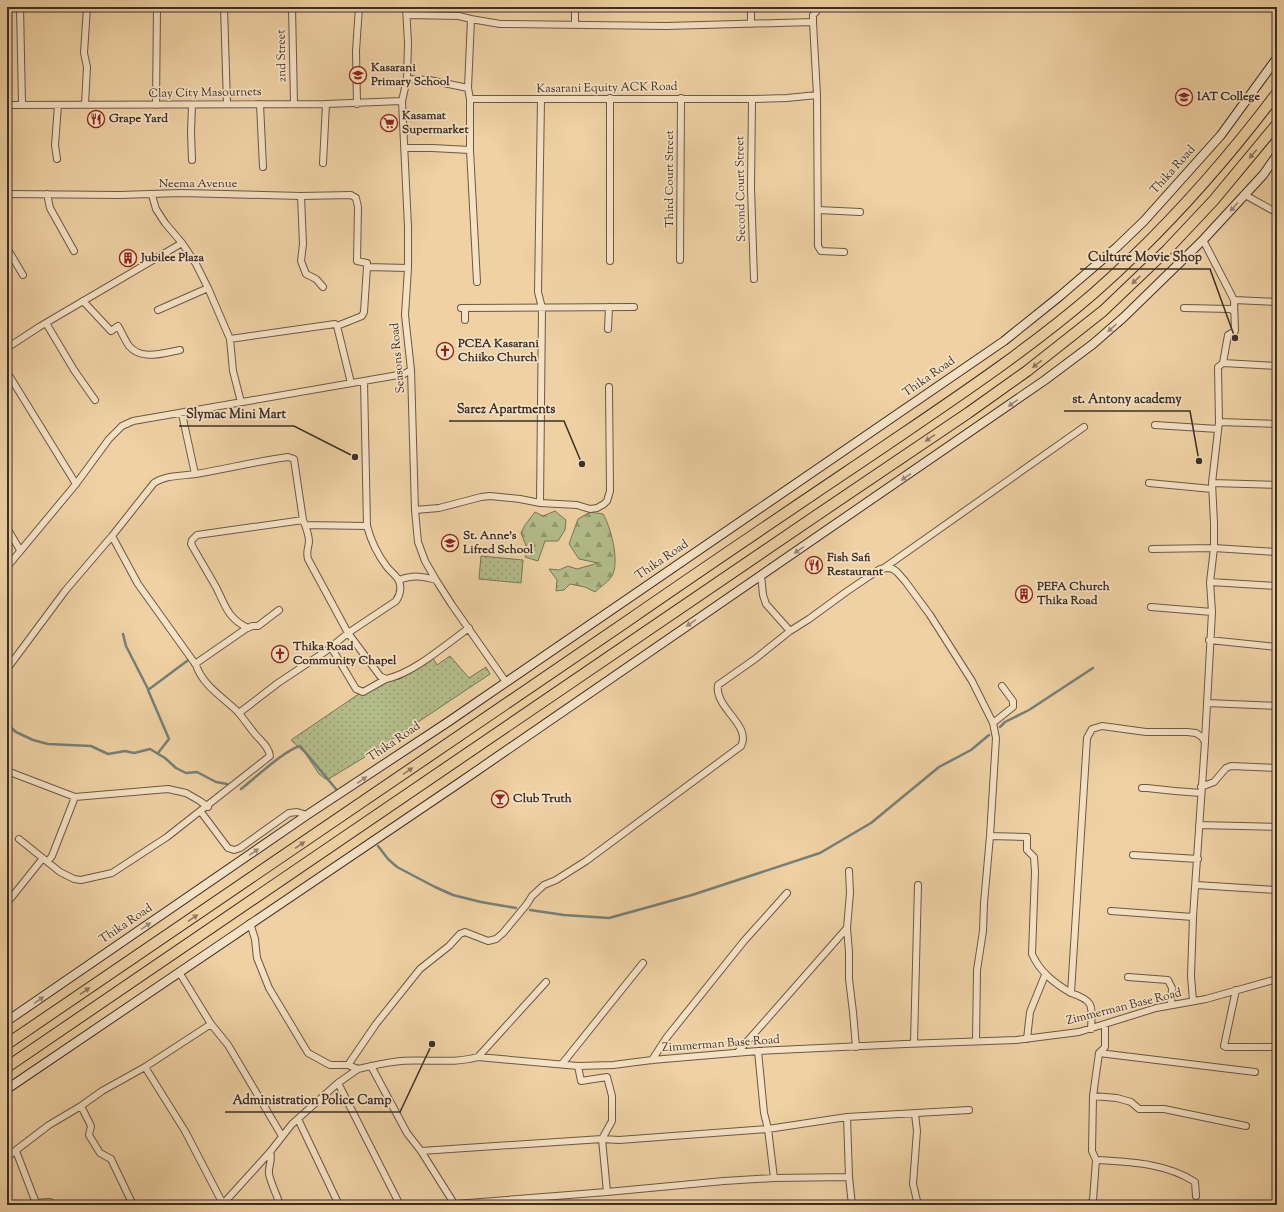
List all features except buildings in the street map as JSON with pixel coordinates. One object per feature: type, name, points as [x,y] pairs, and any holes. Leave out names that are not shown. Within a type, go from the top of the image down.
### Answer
[{"type":"highway","points":[[7,1044],[694,575],[964,393],[1020,352],[1094,292],[1158,233],[1204,184],[1277,94]]},
{"type":"highway","points":[[7,1066],[968,413],[1027,371],[1103,311],[1167,250],[1214,200],[1277,124]]},
{"type":"main road","name":"Thika Road","points":[[7,1021],[307,815],[506,682],[782,494],[1032,321],[1117,247],[1171,192],[1221,135],[1277,58]]},
{"type":"main road","points":[[7,1089],[250,923],[472,775],[1025,394],[1087,349],[1124,317],[1203,240],[1263,175],[1277,155]]},
{"type":"street","points":[[20,7],[22,104]]},
{"type":"street","points":[[84,104],[87,67],[84,53],[87,7]]},
{"type":"street","points":[[156,105],[158,7]]},
{"type":"street","points":[[224,7],[227,104]]},
{"type":"street","name":"2nd Street","points":[[292,7],[294,104]]},
{"type":"street","points":[[357,104],[356,51],[358,7]]},
{"type":"street","name":"Seasons Road","points":[[406,7],[408,43],[407,79],[402,101],[408,227],[408,268],[405,315],[412,370],[415,510],[420,551],[452,605],[506,682]]},
{"type":"street","points":[[574,7],[575,24]]},
{"type":"street","points":[[751,7],[751,24]]},
{"type":"street","points":[[816,7],[816,12],[813,15],[813,22],[817,95],[818,246],[821,251],[844,252]]},
{"type":"street","points":[[406,15],[460,16],[500,24],[666,26],[813,22]]},
{"type":"street","points":[[471,19],[468,88],[470,99],[470,150],[477,282]]},
{"type":"street","points":[[407,79],[429,80],[468,88]]},
{"type":"street","name":"Kasarani Equity ACK Road","points":[[470,99],[541,100],[610,98],[787,98],[817,95]]},
{"type":"street","points":[[610,98],[610,261]]},
{"type":"street","name":"Third Court Street","points":[[680,260],[681,98]]},
{"type":"street","name":"Second Court Street","points":[[752,98],[751,188],[754,279]]},
{"type":"street","points":[[540,503],[542,308],[538,292],[541,100]]},
{"type":"street","name":"Clay City Masournets","points":[[7,105],[357,104],[402,101]]},
{"type":"street","points":[[260,104],[263,167]]},
{"type":"street","points":[[322,163],[326,104]]},
{"type":"street","points":[[192,105],[192,160]]},
{"type":"street","points":[[57,159],[55,145],[58,106]]},
{"type":"street","points":[[405,148],[470,150]]},
{"type":"street","name":"Neema Avenue","points":[[7,194],[152,195],[181,193],[301,196],[351,195],[358,201],[357,261],[367,263],[367,267]]},
{"type":"street","points":[[47,194],[50,208],[74,250]]},
{"type":"street","points":[[152,195],[156,209],[196,264],[230,339],[233,371],[241,402]]},
{"type":"street","points":[[1245,195],[1272,210],[1277,211]]},
{"type":"street","points":[[301,196],[303,244],[301,261],[306,274],[316,279],[323,287]]},
{"type":"street","points":[[818,210],[860,212]]},
{"type":"street","points":[[1193,1001],[1191,976],[1205,742],[1209,640],[1212,612],[1210,582],[1214,548],[1214,523],[1212,486],[1219,425],[1218,367],[1223,363],[1228,334],[1235,331],[1234,300],[1203,240]]},
{"type":"street","points":[[7,348],[46,323],[182,243]]},
{"type":"street","points":[[7,248],[23,275]]},
{"type":"street","points":[[230,339],[336,324],[337,326],[362,316],[364,312],[367,267],[408,268]]},
{"type":"street","points":[[158,310],[208,288]]},
{"type":"street","points":[[1234,300],[1277,302]]},
{"type":"street","points":[[83,301],[111,331],[118,326],[130,346],[138,354],[154,355],[180,350]]},
{"type":"street","points":[[608,329],[609,307]]},
{"type":"street","points":[[465,320],[463,308],[634,307]]},
{"type":"street","points":[[1184,308],[1231,309],[1234,312]]},
{"type":"street","points":[[46,323],[74,370],[95,400]]},
{"type":"street","points":[[337,326],[351,383]]},
{"type":"street","points":[[1223,363],[1277,366]]},
{"type":"street","points":[[7,567],[76,484],[108,439],[122,426],[133,421],[182,414],[241,402],[404,374],[412,370]]},
{"type":"street","points":[[7,372],[76,484]]},
{"type":"street","points":[[239,713],[278,682],[331,647],[348,633],[396,601],[400,596],[401,589],[399,580],[381,558],[371,542],[367,526],[364,381]]},
{"type":"street","points":[[415,510],[439,508],[485,496],[520,499],[540,503],[577,505],[590,509],[602,506],[607,501],[610,491],[609,387]]},
{"type":"street","points":[[182,414],[195,474]]},
{"type":"street","points":[[1156,426],[1277,424]]},
{"type":"street","points":[[348,1065],[376,1024],[420,969],[449,946],[460,934],[465,932],[488,941],[496,939],[503,934],[532,896],[544,886],[586,861],[741,746],[743,739],[741,730],[720,700],[717,693],[718,685],[721,682],[755,659],[790,631],[880,569],[884,568],[1084,427]]},
{"type":"street","points":[[7,669],[66,591],[154,483],[159,479],[195,474],[266,460],[292,457],[295,464],[304,522],[309,543],[306,553],[308,559],[348,633],[380,676],[386,679]]},
{"type":"street","points":[[1149,483],[1212,486],[1277,485]]},
{"type":"street","points":[[247,628],[237,622],[227,611],[191,544],[192,540],[197,535],[304,522],[367,526]]},
{"type":"street","points":[[7,528],[20,550]]},
{"type":"street","points":[[19,839],[60,872],[74,879],[81,880],[112,873],[167,837],[208,807],[270,756],[270,752],[264,743],[239,713],[218,695],[198,672],[195,664],[138,584],[112,536]]},
{"type":"street","points":[[1152,549],[1214,548],[1277,552]]},
{"type":"street","points":[[884,568],[893,569],[897,572],[930,615],[972,681],[993,723],[996,738],[990,836],[984,896],[983,931],[977,970],[976,1042]]},
{"type":"street","points":[[762,575],[763,595],[766,604],[790,631]]},
{"type":"street","points":[[399,580],[414,576],[422,576],[436,580]]},
{"type":"street","points":[[1210,582],[1277,586]]},
{"type":"street","points":[[1151,607],[1212,612]]},
{"type":"street","points":[[195,664],[247,628],[258,626],[278,610]]},
{"type":"street","points":[[331,647],[356,689],[363,692],[386,679],[397,677],[408,671],[469,628]]},
{"type":"street","points":[[1209,640],[1277,647]]},
{"type":"street","points":[[993,723],[1013,707],[1013,701],[1002,686]]},
{"type":"street","points":[[1207,703],[1277,706]]},
{"type":"street","points":[[1070,993],[1087,738],[1089,733],[1092,729],[1102,726],[1146,732],[1187,732],[1196,733],[1202,737],[1205,742]]},
{"type":"street","points":[[1142,788],[1176,792],[1201,790],[1214,782],[1226,768],[1231,766],[1277,768]]},
{"type":"street","points":[[7,771],[75,797],[168,789],[186,793],[208,807]]},
{"type":"street","points":[[7,903],[45,859],[52,856],[75,797]]},
{"type":"street","points":[[201,812],[228,848],[234,850],[240,848],[289,813],[297,812],[307,815]]},
{"type":"street","points":[[1199,825],[1277,827]]},
{"type":"street","points":[[990,836],[1027,837],[1027,850],[1034,857],[1035,872],[1032,954],[1045,975],[1070,993],[1089,1001],[1092,1010],[1091,1029]]},
{"type":"street","points":[[1134,855],[1198,859]]},
{"type":"street","points":[[849,871],[850,893],[846,928],[849,952],[849,979],[854,1012],[856,1047]]},
{"type":"street","points":[[914,1044],[918,885]]},
{"type":"street","points":[[1196,885],[1277,890]]},
{"type":"street","points":[[652,1060],[668,1037],[744,941],[787,893]]},
{"type":"street","points":[[1111,911],[1194,917]]},
{"type":"street","points":[[250,923],[257,958],[269,988],[308,1053],[330,1065],[348,1065],[358,1070]]},
{"type":"street","points":[[737,1053],[846,928]]},
{"type":"street","points":[[562,1064],[644,963]]},
{"type":"street","points":[[179,972],[211,1024],[228,1045],[282,1136]]},
{"type":"street","points":[[1027,1039],[1030,1012],[1045,975]]},
{"type":"street","points":[[1128,978],[1168,980],[1172,988],[1171,1004]]},
{"type":"street","name":"Zimmerman Base Road","points":[[222,1204],[270,1152],[292,1124],[338,1083],[358,1070],[371,1066],[401,1061],[465,1061],[478,1057],[578,1066],[613,1065],[652,1060],[758,1051],[1027,1039],[1079,1032],[1156,1008],[1193,1001],[1277,979]]},
{"type":"street","points":[[478,1057],[546,982]]},
{"type":"street","points":[[1236,990],[1224,1046],[1277,1047]]},
{"type":"street","points":[[7,1157],[49,1125],[81,1106],[102,1091],[145,1067],[211,1024]]},
{"type":"street","points":[[1089,1205],[1093,1200],[1096,1160],[1092,1151],[1093,1096],[1099,1053],[1105,1047],[1105,1025]]},
{"type":"street","points":[[758,1051],[764,1113],[768,1129],[774,1178]]},
{"type":"street","points":[[1099,1053],[1255,1072]]},
{"type":"street","points":[[371,1066],[407,1133],[421,1151],[455,1204],[724,1181],[774,1178],[849,1177]]},
{"type":"street","points":[[578,1066],[581,1081],[608,1077],[612,1096],[612,1121],[602,1139],[607,1192]]},
{"type":"street","points":[[145,1067],[185,1131],[222,1204]]},
{"type":"street","points":[[338,1083],[400,1205]]},
{"type":"street","points":[[1093,1096],[1117,1098],[1131,1102],[1139,1109],[1164,1109],[1246,1126]]},
{"type":"street","points":[[81,1106],[91,1126],[89,1135],[100,1153],[111,1159],[133,1205]]},
{"type":"street","points":[[421,1151],[602,1139],[619,1140],[768,1129],[846,1117],[969,1110]]},
{"type":"street","points":[[915,1114],[917,1131],[914,1184],[918,1205]]},
{"type":"street","points":[[846,1117],[852,1205]]},
{"type":"street","points":[[298,1119],[339,1205]]},
{"type":"street","points":[[16,1151],[36,1203],[50,1202],[52,1205]]},
{"type":"street","points":[[270,1152],[272,1157],[269,1170],[270,1176],[280,1205]]},
{"type":"street","points":[[1096,1160],[1129,1161],[1166,1168],[1188,1177],[1195,1182],[1196,1196]]},
{"type":"green space","points":[[555,511],[566,520],[565,530],[558,541],[545,541],[538,561],[525,557],[528,551],[521,533],[525,525],[535,512],[543,516]]},
{"type":"green space","points":[[590,512],[603,514],[609,527],[615,552],[615,568],[612,577],[595,592],[585,587],[570,584],[564,590],[556,591],[557,580],[549,569],[559,570],[568,566],[577,569],[598,563],[579,559],[569,544],[578,519]]},
{"type":"green space","points":[[481,556],[523,560],[521,583],[479,579]]},
{"type":"green space","points":[[450,656],[469,678],[486,667],[490,674],[373,752],[327,780],[319,774],[305,753],[291,740],[375,683],[400,679],[433,658],[437,665]]},
{"type":"waterway","points":[[123,634],[126,646],[148,689]]},
{"type":"waterway","points":[[158,753],[169,739],[148,690],[191,658]]},
{"type":"waterway","points":[[1000,727],[1005,722],[1029,710],[1093,668]]},
{"type":"waterway","points":[[7,724],[16,732],[33,740],[48,744],[91,746],[108,754],[125,751],[134,753],[150,749],[165,758],[176,768],[186,773],[197,772],[216,782],[227,784]]},
{"type":"waterway","points":[[530,910],[564,915],[609,918],[692,895],[820,853],[871,823],[939,767],[971,750],[989,735]]},
{"type":"waterway","points":[[241,789],[278,758],[300,746],[336,789]]},
{"type":"waterway","points":[[378,846],[388,859],[397,867],[435,887],[453,895],[516,908]]},
{"type":"place","name":"Kasarani Primary School","points":[[358,75]]},
{"type":"place","name":"IAT College","points":[[1184,97]]},
{"type":"place","name":"Grape Yard","points":[[96,119]]},
{"type":"place","name":"Kasamat Supermarket","points":[[389,123]]},
{"type":"place","name":"Jubilee Plaza","points":[[128,258]]},
{"type":"place","name":"Culture Movie Shop","points":[[1235,338]]},
{"type":"place","name":"PCEA Kasarani Chiiko Church","points":[[445,351]]},
{"type":"place","name":"Slymac Mini Mart","points":[[355,457]]},
{"type":"place","name":"st. Antony academy","points":[[1199,461]]},
{"type":"place","name":"Sarez Apartments","points":[[582,464]]},
{"type":"place","name":"St. Anne's Lifred School","points":[[450,543]]},
{"type":"place","name":"Fish Safi Restaurant","points":[[814,565]]},
{"type":"place","name":"PEFA Church Thika Road","points":[[1024,594]]},
{"type":"place","name":"Thika Road Community Chapel","points":[[280,654]]},
{"type":"place","name":"Club Truth","points":[[500,799]]},
{"type":"place","name":"Administration Police Camp","points":[[432,1044]]}]
